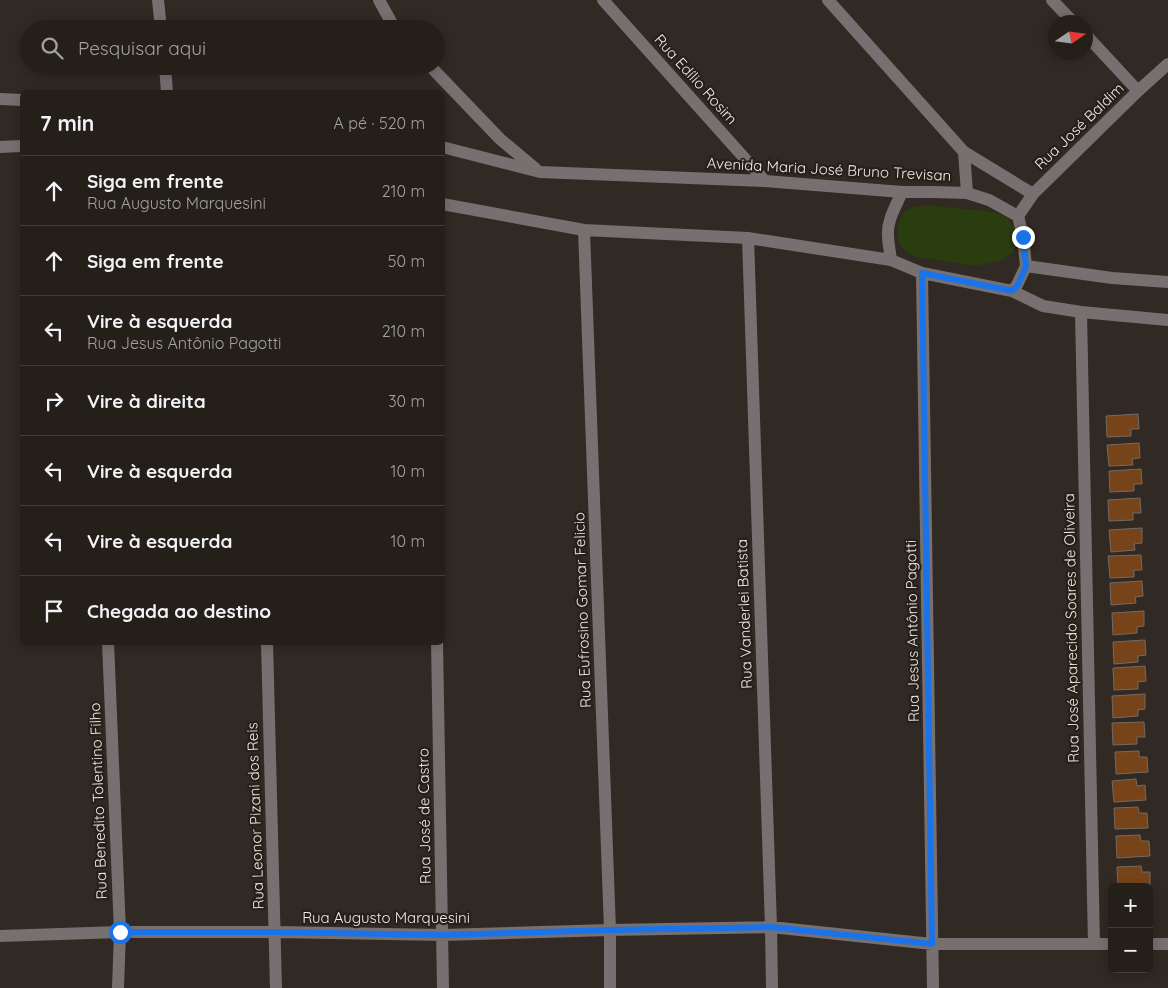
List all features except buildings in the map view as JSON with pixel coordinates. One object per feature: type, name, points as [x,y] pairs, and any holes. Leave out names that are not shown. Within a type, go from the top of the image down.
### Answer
[{"type":"street","points":[[158,0],[160,20]]},
{"type":"street","name":"Rua Edílio Rosim","points":[[603,0],[765,181]]},
{"type":"street","points":[[828,0],[964,152],[1033,194]]},
{"type":"street","points":[[1052,0],[1066,15]]},
{"type":"street","points":[[380,2],[390,20]]},
{"type":"street","points":[[1093,43],[1138,91]]},
{"type":"street","name":"Rua José Baldim","points":[[1018,216],[1033,194],[1168,64]]},
{"type":"street","points":[[165,75],[167,90]]},
{"type":"street","points":[[439,75],[500,139],[540,172]]},
{"type":"street","points":[[0,99],[20,100]]},
{"type":"street","points":[[0,147],[20,146]]},
{"type":"street","name":"Avenida Maria José Bruno Trevisan","points":[[445,148],[540,172],[765,181],[902,192],[968,193],[989,200],[1018,216]]},
{"type":"street","points":[[964,152],[968,193]]},
{"type":"street","points":[[890,260],[889,224],[902,192]]},
{"type":"street","points":[[445,205],[584,230],[748,238],[890,260],[922,273],[1012,291],[1044,306],[1081,312],[1168,320]]},
{"type":"street","points":[[1012,291],[1018,285],[1026,266],[1023,237],[1018,216]]},
{"type":"street","name":"Rua Eufrosino Gomar Felicio","points":[[584,230],[610,930],[610,988]]},
{"type":"street","name":"Rua Vanderlei Batista","points":[[748,238],[772,988]]},
{"type":"street","points":[[1026,266],[1112,278],[1168,282]]},
{"type":"street","name":"Rua Jesus Antônio Pagotti","points":[[922,273],[933,988]]},
{"type":"street","name":"Rua José Aparecido Soares de Oliveira","points":[[1081,312],[1094,944]]},
{"type":"street","name":"Rua Benedito Tolentino Filho","points":[[108,645],[120,932],[118,988]]},
{"type":"street","name":"Rua Leonor Pizani dos Reis","points":[[267,645],[276,988]]},
{"type":"street","name":"Rua José de Castro","points":[[436,645],[443,988]]},
{"type":"street","name":"Rua Augusto Marquesini","points":[[0,936],[120,932],[443,935],[771,927],[932,944],[1108,944]]},
{"type":"street","points":[[1153,944],[1168,944]]},
{"type":"green space","points":[[926,205],[995,212],[1008,218],[1015,229],[1017,241],[1013,252],[1003,260],[975,266],[917,257],[908,253],[901,247],[898,237],[898,224],[904,212],[914,207]]},
{"type":"route","points":[[120,932],[443,935],[771,927],[932,944],[922,273],[1012,291],[1018,285],[1026,266],[1023,237]]}]
